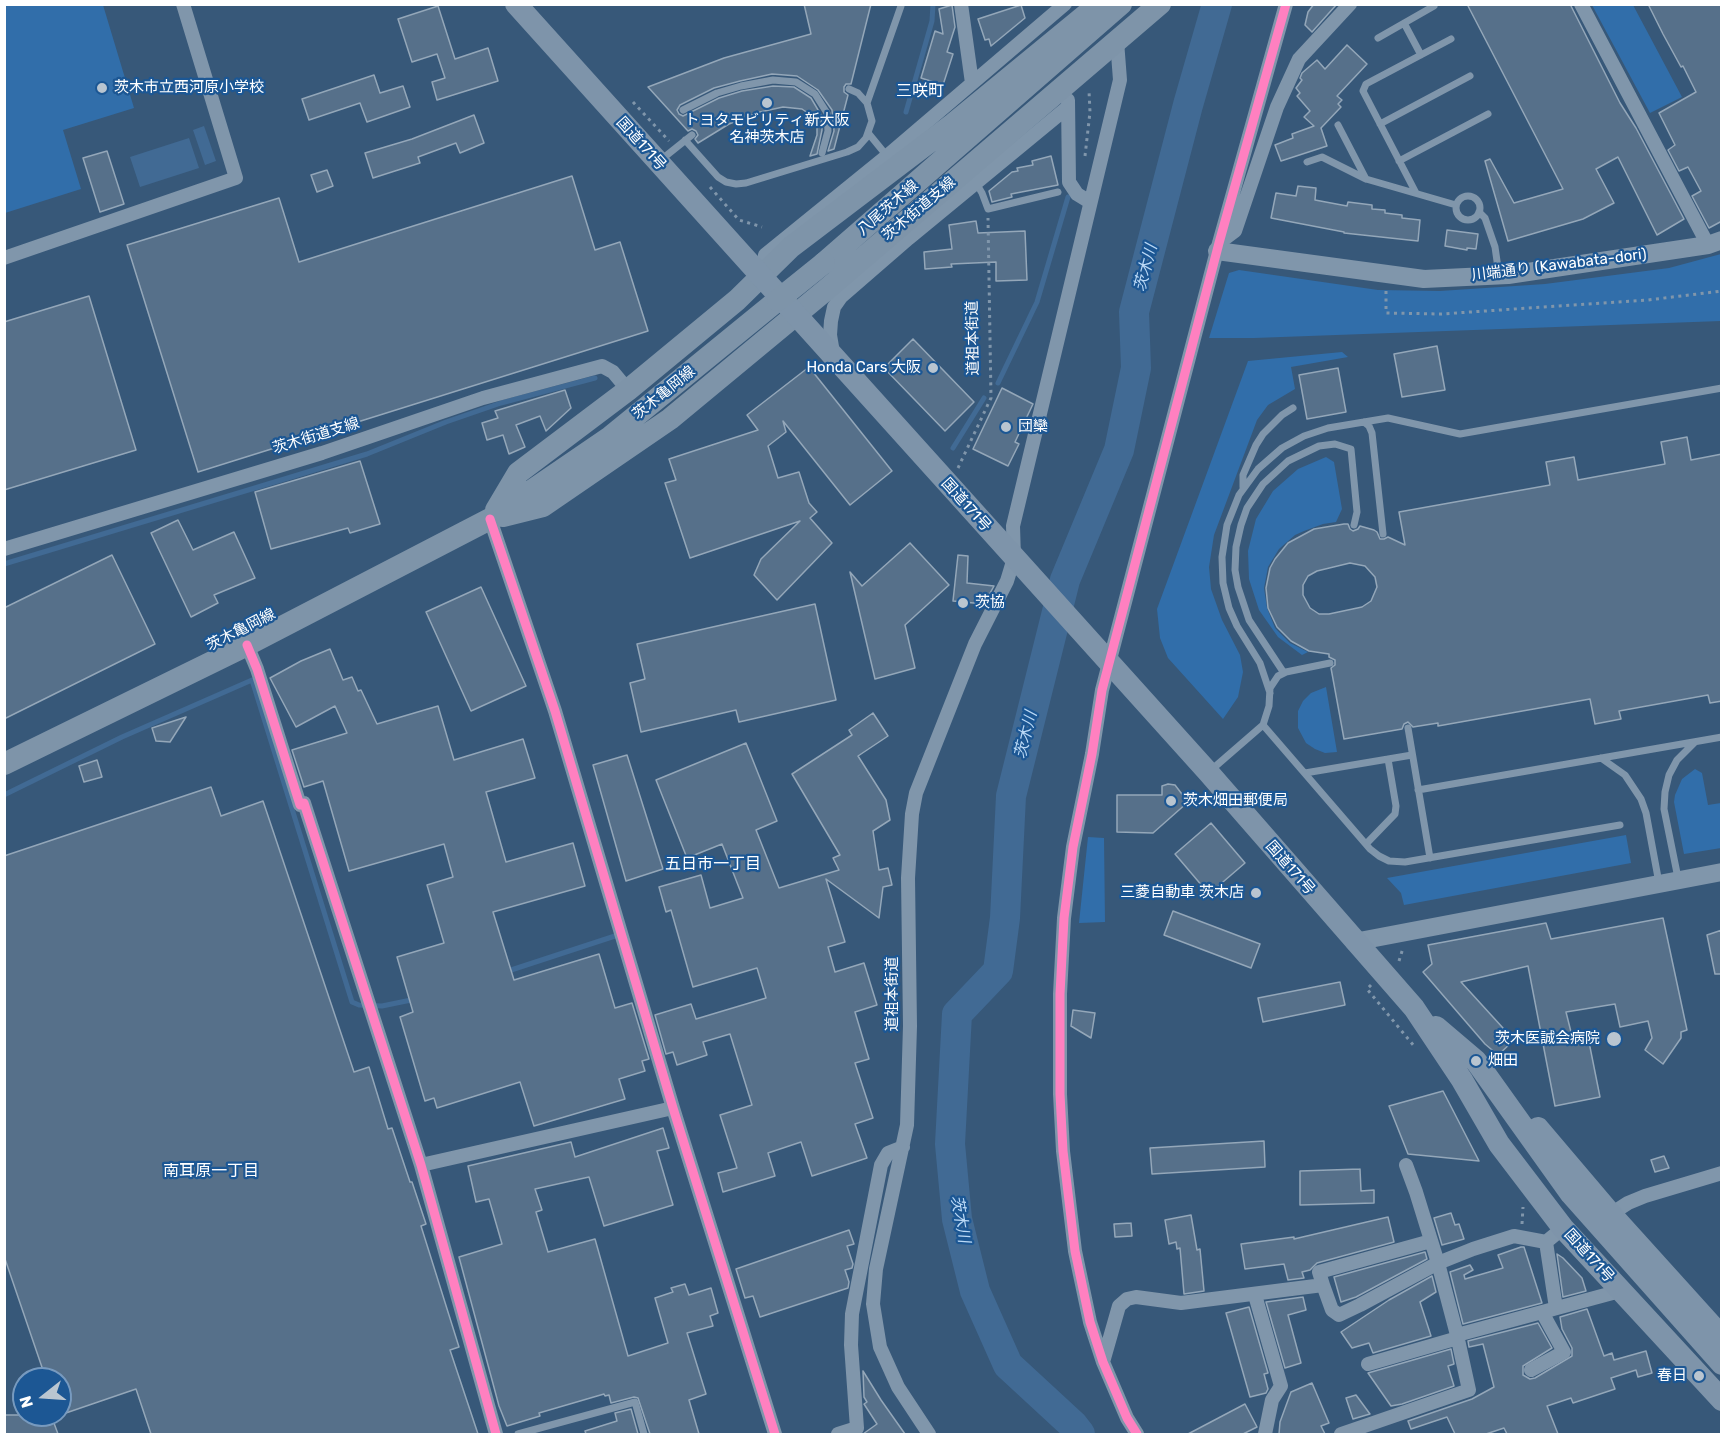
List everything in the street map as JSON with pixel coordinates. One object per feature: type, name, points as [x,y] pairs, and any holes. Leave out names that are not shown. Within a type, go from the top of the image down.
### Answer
[{"type":"highway","name":"国道171号","points":[[516,4],[1208,772],[1354,942],[1414,1008],[1476,1061],[1548,1165],[1582,1208],[1722,1364]]},
{"type":"highway","name":"国道171号","points":[[1414,1008],[1462,1080],[1555,1235],[1620,1291],[1722,1400]]},
{"type":"highway","points":[[1476,1061],[1559,1151],[1611,1214],[1722,1337]]},
{"type":"main road","points":[[490,519],[518,473],[628,390],[737,300],[791,247],[953,124],[1098,4]]},
{"type":"main road","name":"八尾茨木線","points":[[778,300],[824,263],[1121,4]]},
{"type":"main road","points":[[490,519],[543,506],[670,419],[1117,41],[1138,13],[1160,4]]},
{"type":"main road","name":"八尾茨木線","points":[[996,114],[1138,13]]},
{"type":"main road","name":"茨木亀岡線","points":[[4,764],[246,645],[490,519],[610,436],[778,300]]},
{"type":"street","points":[[4,258],[236,178],[183,4]]},
{"type":"street","points":[[961,4],[972,83]]},
{"type":"street","points":[[761,277],[765,255],[1065,4]]},
{"type":"street","points":[[1137,1434],[1127,1418],[1103,1362],[1090,1322],[1075,1251],[1063,1151],[1060,1094],[1060,994],[1064,918],[1072,847],[1109,663],[1218,247],[1286,4]]},
{"type":"street","points":[[1218,247],[1235,231],[1277,106],[1299,59],[1350,4]]},
{"type":"street","points":[[1581,4],[1715,242]]},
{"type":"street","points":[[1019,563],[1013,526],[1120,80],[1117,41]]},
{"type":"street","name":"茨木街道支線","points":[[834,358],[831,328],[832,314],[837,301],[1068,101],[1069,182],[1077,194],[1090,202]]},
{"type":"street","name":"川端通り (Kawabata-dori)","points":[[1218,247],[1424,279],[1499,275],[1715,242]]},
{"type":"street","name":"茨木街道支線","points":[[4,549],[322,453],[483,398],[602,366],[613,372],[628,390]]},
{"type":"street","points":[[490,519],[555,711],[673,1108],[775,1434]]},
{"type":"street","name":"道祖本街道","points":[[928,1434],[898,1387],[880,1347],[873,1304],[876,1269],[907,1125],[910,1026],[908,878],[912,814],[916,793],[970,655],[1007,581],[1019,563]]},
{"type":"street","points":[[246,645],[256,669],[300,805],[304,803],[421,1165],[496,1434]]},
{"type":"street","points":[[1354,942],[1722,872]]},
{"type":"street","points":[[421,1165],[673,1108]]},
{"type":"street","points":[[838,1434],[858,1431],[850,1346],[852,1314],[881,1165],[888,1153],[903,1147]]},
{"type":"street","points":[[1341,1434],[1469,1390],[1458,1336],[1438,1263],[1406,1165]]},
{"type":"street","points":[[1611,1214],[1645,1196],[1722,1173]]},
{"type":"street","points":[[1431,1241],[1319,1272],[1332,1310],[1339,1315],[1438,1263],[1514,1236],[1555,1235],[1556,1308]]},
{"type":"street","points":[[1103,1362],[1119,1306],[1127,1299],[1181,1303],[1323,1285]]},
{"type":"street","points":[[1368,1364],[1458,1336],[1620,1291]]},
{"type":"street","points":[[1255,1295],[1281,1386],[1272,1400],[1265,1434]]},
{"type":"street","points":[[1531,1370],[1564,1352],[1542,1312]]},
{"type":"lane","points":[[867,103],[901,6]]},
{"type":"lane","points":[[1378,38],[1434,6]]},
{"type":"lane","points":[[1404,23],[1421,55]]},
{"type":"lane","points":[[1416,193],[1363,91],[1366,84],[1451,39]]},
{"type":"lane","points":[[1380,124],[1470,76]]},
{"type":"lane","points":[[683,110],[717,93],[741,86],[780,79],[796,82],[815,94],[827,113],[828,131],[819,161]]},
{"type":"lane","points":[[685,140],[714,173],[731,184],[746,183],[819,161],[858,147],[869,134],[872,121],[867,103],[858,93],[849,89]]},
{"type":"lane","points":[[1399,161],[1488,114]]},
{"type":"lane","points":[[1338,125],[1366,179]]},
{"type":"lane","points":[[869,134],[886,156]]},
{"type":"lane","points":[[658,163],[692,135]]},
{"type":"lane","points":[[1307,162],[1322,156],[1366,179],[1456,205]]},
{"type":"lane","points":[[976,183],[988,208],[1058,192]]},
{"type":"lane","points":[[1456,205],[1464,196],[1471,196],[1478,201],[1479,212],[1485,218],[1495,247],[1499,275]]},
{"type":"lane","points":[[1456,205],[1459,216],[1466,220],[1474,218],[1479,212]]},
{"type":"lane","points":[[1270,693],[1260,663],[1237,626],[1229,608],[1222,576],[1222,550],[1225,531],[1242,489],[1267,460],[1298,439],[1333,426],[1388,418],[1460,434],[1722,388]]},
{"type":"lane","points":[[1242,489],[1243,476],[1256,445],[1272,424],[1293,408]]},
{"type":"lane","points":[[1364,422],[1372,433],[1383,534]]},
{"type":"lane","points":[[1284,673],[1249,620],[1238,587],[1235,570],[1236,547],[1240,525],[1247,508],[1263,484],[1288,461],[1319,446],[1335,444],[1351,449],[1357,512],[1354,525]]},
{"type":"lane","points":[[1208,772],[1263,725],[1274,680],[1284,673],[1330,663]]},
{"type":"lane","points":[[1263,725],[1374,853],[1389,861],[1400,863],[1620,825]]},
{"type":"lane","points":[[1408,728],[1430,858]]},
{"type":"lane","points":[[1419,790],[1722,737]]},
{"type":"lane","points":[[1678,880],[1664,809],[1665,792],[1677,760],[1695,742]]},
{"type":"lane","points":[[1305,773],[1412,755]]},
{"type":"lane","points":[[1601,758],[1625,775],[1641,799],[1646,813],[1659,884]]},
{"type":"lane","points":[[1366,844],[1395,814],[1396,806],[1388,759]]},
{"type":"lane","points":[[518,1434],[635,1402],[644,1434]]},
{"type":"path","points":[[1085,157],[1090,112],[1089,83]]},
{"type":"path","points":[[630,99],[676,148]]},
{"type":"path","points":[[704,180],[739,220],[762,227]]},
{"type":"path","points":[[1386,274],[1386,314],[1441,314],[1551,307],[1648,300],[1722,291]]},
{"type":"path","points":[[1367,989],[1418,1050]]},
{"type":"path","points":[[1522,1221],[1523,1211]]},
{"type":"shaded area","points":[[5,4],[103,5],[134,108],[63,130],[81,189],[5,213]]},
{"type":"shaded area","points":[[1592,5],[1633,5],[1682,97],[1650,113]]},
{"type":"shaded area","points":[[204,126],[216,161],[205,165],[193,130]]},
{"type":"shaded area","points":[[189,138],[199,168],[140,187],[130,157]]},
{"type":"shaded area","points":[[1721,254],[1721,321],[1209,338],[1229,273],[1239,270],[1378,290],[1440,291],[1545,284],[1669,268]]},
{"type":"shaded area","points":[[1342,352],[1348,357],[1291,367],[1295,389],[1268,405],[1257,420],[1214,535],[1209,567],[1211,589],[1222,620],[1240,655],[1243,672],[1238,697],[1223,719],[1168,658],[1160,638],[1157,609],[1248,361]]},
{"type":"shaded area","points":[[1326,457],[1334,462],[1342,509],[1336,522],[1323,524],[1295,535],[1279,549],[1268,567],[1264,588],[1267,608],[1275,628],[1290,643],[1308,652],[1302,655],[1278,637],[1259,610],[1249,579],[1248,551],[1256,519],[1273,491],[1298,469]]},
{"type":"shaded area","points":[[1326,687],[1337,752],[1325,753],[1306,743],[1298,728],[1298,711],[1303,701],[1311,693]]},
{"type":"shaded area","points":[[1695,769],[1702,773],[1708,805],[1721,803],[1721,848],[1684,854],[1674,802],[1682,779]]},
{"type":"shaded area","points":[[1626,835],[1631,863],[1404,905],[1401,893],[1387,878]]},
{"type":"shaded area","points":[[1088,837],[1104,838],[1105,922],[1079,923]]},
{"type":"building","points":[[804,4],[871,4],[851,84],[846,84],[844,87],[844,92],[848,95],[834,149],[828,151],[834,131],[832,110],[818,90],[797,76],[772,74],[714,88],[680,105],[677,110],[683,116],[719,98],[742,91],[773,86],[794,87],[811,98],[821,115],[822,130],[817,154],[810,156],[817,135],[817,127],[812,116],[802,109],[783,107],[760,112],[729,124],[698,143],[695,139],[698,135],[696,131],[692,129],[688,131],[648,87],[724,58],[811,34]]},
{"type":"building","points":[[1314,4],[1337,4],[1312,32],[1305,25],[1308,12]]},
{"type":"building","points":[[1467,4],[1570,4],[1620,103],[1636,128],[1684,219],[1657,235],[1618,157],[1596,169],[1614,203],[1583,219],[1508,241],[1485,161],[1490,159],[1514,203],[1563,189]]},
{"type":"building","points":[[1648,4],[1722,4],[1722,221],[1709,228],[1692,196],[1701,191],[1688,167],[1679,171],[1668,150],[1675,145],[1659,113],[1696,92]]},
{"type":"building","points":[[952,5],[955,27],[947,52],[953,54],[943,85],[921,78],[935,31],[943,34],[939,9]]},
{"type":"building","points":[[1021,5],[1025,18],[991,46],[989,39],[985,40],[978,19]]},
{"type":"building","points":[[438,6],[455,59],[488,48],[498,81],[437,100],[432,82],[445,78],[437,54],[412,62],[398,19]]},
{"type":"building","points":[[1347,45],[1367,64],[1337,96],[1342,100],[1338,104],[1341,107],[1321,128],[1327,146],[1281,161],[1275,145],[1293,138],[1292,134],[1314,126],[1304,117],[1310,111],[1297,96],[1300,93],[1296,88],[1302,80],[1300,78],[1302,73],[1317,60],[1325,69]]},
{"type":"building","points":[[374,75],[380,93],[403,86],[410,107],[367,122],[360,103],[309,120],[302,99]]},
{"type":"building","points":[[474,115],[484,143],[460,153],[456,143],[418,157],[420,163],[373,178],[365,153],[412,139]]},
{"type":"building","points":[[107,151],[124,204],[100,212],[83,158]]},
{"type":"building","points":[[1051,156],[1058,185],[1011,194],[1012,197],[992,202],[989,191],[1012,172],[1018,171],[1017,168],[1033,165],[1032,161]]},
{"type":"building","points":[[327,170],[333,186],[317,192],[311,175]]},
{"type":"building","points":[[572,176],[595,250],[620,242],[648,331],[198,472],[127,245],[279,198],[299,262]]},
{"type":"building","points":[[1298,186],[1316,188],[1315,200],[1347,206],[1348,202],[1372,205],[1372,209],[1402,215],[1402,218],[1420,220],[1418,241],[1344,233],[1271,218],[1276,193],[1296,196]]},
{"type":"building","points":[[976,221],[978,233],[1025,231],[1027,280],[996,281],[996,262],[951,264],[952,267],[925,269],[924,252],[952,249],[949,225]]},
{"type":"building","points":[[1447,230],[1478,234],[1476,249],[1467,248],[1467,250],[1445,246]]},
{"type":"building","points":[[89,296],[136,450],[4,490],[4,322]]},
{"type":"building","points":[[913,339],[974,402],[945,431],[884,368]]},
{"type":"building","points":[[1437,346],[1445,390],[1402,397],[1394,354]]},
{"type":"building","points":[[809,367],[892,471],[850,505],[783,421],[786,432],[768,446],[778,478],[799,472],[809,503],[817,512],[810,518],[832,543],[777,600],[754,575],[761,559],[800,521],[690,558],[665,483],[676,480],[669,459],[758,430],[747,415]]},
{"type":"building","points":[[1338,368],[1346,412],[1307,419],[1299,375]]},
{"type":"building","name":"団欒","points":[[1002,388],[1033,404],[1015,442],[1019,444],[1008,466],[973,449]]},
{"type":"building","points":[[565,390],[571,408],[546,431],[540,416],[516,425],[525,447],[509,454],[503,435],[487,440],[482,423],[498,418],[495,411]]},
{"type":"building","points":[[1687,437],[1691,460],[1722,454],[1722,701],[1710,703],[1708,695],[1619,711],[1621,719],[1595,724],[1590,699],[1438,726],[1438,723],[1413,727],[1408,722],[1402,729],[1344,739],[1331,668],[1335,665],[1335,660],[1329,657],[1329,654],[1309,651],[1291,641],[1277,627],[1268,608],[1266,588],[1270,568],[1288,543],[1314,529],[1348,524],[1353,531],[1360,526],[1374,530],[1380,539],[1388,537],[1405,545],[1399,512],[1550,485],[1546,462],[1574,457],[1578,480],[1665,464],[1661,442]],"holes":[[[1350,563],[1365,566],[1375,577],[1377,587],[1371,601],[1362,607],[1329,614],[1319,614],[1310,608],[1303,595],[1303,585],[1308,576],[1317,571]]]},
{"type":"building","points":[[360,461],[380,524],[350,533],[348,528],[271,549],[255,492]]},
{"type":"building","points":[[178,520],[193,550],[234,532],[255,578],[214,595],[218,603],[191,617],[151,533]]},
{"type":"building","points":[[910,543],[949,585],[905,625],[915,668],[875,679],[850,572],[862,586]]},
{"type":"building","points":[[112,555],[155,644],[4,719],[4,608]]},
{"type":"building","points":[[958,555],[968,556],[967,583],[994,586],[984,604],[953,601]]},
{"type":"building","points":[[481,587],[526,686],[471,711],[426,612]]},
{"type":"building","points":[[815,604],[836,700],[739,722],[736,710],[641,732],[630,683],[645,679],[637,644]]},
{"type":"building","points":[[330,649],[343,680],[352,677],[358,691],[361,690],[377,724],[438,706],[454,760],[523,739],[535,778],[486,792],[506,862],[573,843],[585,886],[493,912],[514,980],[599,954],[615,1008],[632,1003],[649,1059],[642,1061],[645,1071],[619,1079],[625,1099],[534,1126],[520,1082],[437,1108],[434,1098],[425,1101],[400,1017],[413,1012],[397,957],[444,943],[427,885],[453,877],[444,844],[349,871],[323,781],[304,787],[292,750],[347,733],[335,706],[296,727],[270,678],[301,661]]},
{"type":"building","points":[[873,713],[888,736],[858,756],[886,800],[890,820],[873,831],[879,870],[888,868],[892,885],[883,887],[879,918],[826,879],[845,942],[828,947],[835,972],[864,963],[877,1005],[855,1012],[869,1059],[855,1063],[873,1118],[855,1124],[867,1158],[812,1176],[801,1142],[768,1153],[775,1176],[723,1192],[718,1173],[737,1168],[720,1115],[752,1105],[730,1034],[703,1042],[707,1055],[677,1065],[673,1052],[666,1054],[655,1015],[691,1004],[696,1019],[766,998],[757,968],[693,987],[671,910],[666,912],[659,887],[701,875],[710,908],[743,898],[722,844],[687,858],[656,780],[746,743],[777,821],[756,830],[779,888],[839,870],[833,858],[840,855],[792,774],[852,735],[849,730]]},
{"type":"building","points":[[186,717],[170,742],[156,741],[152,728]]},
{"type":"building","points":[[627,755],[663,869],[626,881],[593,765]]},
{"type":"building","points":[[97,760],[102,777],[84,782],[79,766]]},
{"type":"building","points":[[1175,785],[1188,802],[1153,833],[1117,832],[1117,795],[1162,795],[1162,786]]},
{"type":"building","points":[[211,787],[221,816],[263,801],[354,1072],[369,1067],[388,1129],[392,1128],[410,1182],[412,1182],[426,1224],[421,1226],[459,1347],[450,1350],[478,1434],[151,1434],[136,1389],[72,1411],[72,1367],[42,1367],[4,1256],[4,856]]},
{"type":"building","points":[[1211,823],[1245,863],[1209,894],[1175,854]]},
{"type":"building","points":[[1173,911],[1260,944],[1251,968],[1164,935]]},
{"type":"building","points":[[1663,918],[1687,1030],[1681,1032],[1681,1038],[1663,1064],[1645,1050],[1652,1038],[1648,1021],[1620,1027],[1615,1004],[1566,1012],[1573,1040],[1588,1037],[1600,1097],[1555,1106],[1528,966],[1461,982],[1503,1028],[1511,1043],[1498,1055],[1485,1044],[1423,972],[1432,964],[1428,945],[1546,923],[1551,939]]},
{"type":"building","points":[[1722,930],[1722,974],[1715,974],[1707,935]]},
{"type":"building","points":[[1340,982],[1345,1005],[1263,1022],[1258,998]]},
{"type":"building","points":[[1073,1010],[1095,1013],[1091,1038],[1071,1026]]},
{"type":"building","points":[[1443,1091],[1479,1161],[1408,1154],[1389,1106]]},
{"type":"building","points":[[663,1128],[669,1148],[657,1151],[673,1205],[604,1226],[589,1177],[535,1189],[542,1210],[536,1212],[548,1252],[595,1239],[628,1356],[668,1343],[655,1298],[673,1292],[671,1288],[685,1284],[689,1295],[711,1288],[718,1313],[710,1316],[713,1326],[687,1333],[706,1394],[689,1400],[699,1434],[650,1434],[638,1398],[611,1403],[609,1395],[604,1394],[539,1413],[540,1416],[507,1426],[499,1406],[459,1257],[502,1244],[489,1199],[476,1202],[468,1166],[571,1142],[575,1157]]},
{"type":"building","points":[[1264,1141],[1265,1167],[1152,1174],[1150,1148]]},
{"type":"building","points":[[1664,1156],[1669,1168],[1655,1172],[1651,1160]]},
{"type":"building","points":[[1360,1169],[1361,1191],[1374,1190],[1374,1203],[1300,1205],[1300,1171]]},
{"type":"building","points":[[1451,1213],[1455,1225],[1459,1224],[1464,1239],[1442,1245],[1434,1218]]},
{"type":"building","points":[[1191,1215],[1197,1250],[1200,1249],[1204,1291],[1184,1294],[1180,1248],[1177,1249],[1176,1242],[1169,1244],[1165,1220]]},
{"type":"building","points":[[1388,1217],[1394,1242],[1317,1263],[1310,1270],[1302,1272],[1304,1278],[1288,1280],[1284,1264],[1245,1269],[1241,1244],[1294,1237],[1294,1239]]},
{"type":"building","points":[[1131,1223],[1132,1236],[1115,1237],[1114,1224]]},
{"type":"building","points":[[849,1230],[854,1244],[847,1246],[853,1264],[852,1268],[845,1270],[849,1282],[848,1288],[760,1317],[753,1296],[745,1298],[736,1269]]},
{"type":"building","points":[[1524,1247],[1542,1303],[1463,1324],[1450,1272],[1470,1265],[1473,1270],[1464,1275],[1465,1279],[1503,1268],[1498,1255]]},
{"type":"building","points":[[1425,1252],[1427,1259],[1356,1297],[1341,1302],[1334,1277]]},
{"type":"building","points":[[1557,1254],[1582,1278],[1586,1291],[1563,1297]]},
{"type":"building","points":[[1432,1276],[1436,1292],[1420,1302],[1431,1336],[1373,1353],[1369,1343],[1352,1348],[1341,1332],[1389,1300]]},
{"type":"building","points":[[1303,1297],[1306,1310],[1288,1315],[1301,1363],[1285,1368],[1266,1302]]},
{"type":"building","points":[[1249,1307],[1268,1373],[1264,1374],[1268,1389],[1266,1393],[1250,1397],[1226,1313]]},
{"type":"building","points":[[1587,1309],[1604,1356],[1612,1353],[1614,1360],[1646,1351],[1652,1373],[1638,1377],[1636,1370],[1611,1378],[1615,1389],[1573,1403],[1571,1398],[1547,1406],[1558,1434],[1507,1434],[1504,1428],[1486,1434],[1455,1434],[1447,1417],[1411,1429],[1408,1421],[1472,1399],[1494,1387],[1483,1344],[1469,1347],[1468,1341],[1538,1323],[1552,1348],[1523,1366],[1523,1375],[1530,1379],[1535,1378],[1572,1356],[1572,1348],[1562,1329],[1560,1317]]},
{"type":"building","points":[[1451,1349],[1454,1364],[1448,1366],[1454,1386],[1402,1404],[1391,1406],[1368,1373]]},
{"type":"building","points":[[863,1371],[905,1434],[863,1434],[877,1424],[864,1404],[867,1402],[864,1397]]},
{"type":"building","points":[[1312,1383],[1329,1423],[1321,1426],[1325,1434],[1279,1434],[1280,1422],[1291,1392]]},
{"type":"building","points":[[1356,1395],[1370,1414],[1353,1419],[1346,1398]]},
{"type":"building","points":[[1245,1404],[1257,1427],[1243,1434],[1188,1434]]},
{"type":"building","points":[[631,1409],[638,1434],[586,1434],[585,1431],[617,1421],[615,1413]]},
{"type":"building","points":[[4,1415],[12,1415],[12,1427],[55,1427],[58,1434],[4,1434]]},
{"type":"waterway","points":[[906,112],[932,21],[933,4]]},
{"type":"waterway","name":"茨木川","points":[[1080,1434],[1008,1365],[975,1291],[957,1219],[950,1144],[957,1014],[998,971],[1005,918],[1011,796],[1065,580],[1119,450],[1136,368],[1134,312],[1217,4]]},
{"type":"waterway","points":[[998,383],[1037,302],[1068,197]]},
{"type":"waterway","points":[[4,564],[367,454],[446,422],[501,403],[595,378]]},
{"type":"waterway","points":[[953,448],[984,398]]},
{"type":"waterway","points":[[4,795],[122,737],[252,680],[352,1002],[359,1005],[382,1006],[416,999]]},
{"type":"waterway","points":[[505,972],[615,936]]},
{"type":"cycle path","points":[[1137,1434],[1127,1418],[1103,1362],[1090,1322],[1075,1251],[1063,1151],[1060,1094],[1060,994],[1064,918],[1073,847],[1102,690],[1219,243],[1286,4]]},
{"type":"cycle path","points":[[490,519],[555,711],[673,1108],[775,1434]]},
{"type":"cycle path","points":[[247,645],[257,669],[300,805],[304,803],[421,1165],[496,1434]]},
{"type":"place","name":"茨木市立西河原小学校","points":[[102,88]]},
{"type":"place","name":"トヨタモビリティ新大阪 名神茨木店","points":[[767,103]]},
{"type":"place","name":"Honda Cars 大阪","points":[[933,368]]},
{"type":"place","name":"団欒","points":[[1006,427]]},
{"type":"place","name":"茨協","points":[[963,603]]},
{"type":"place","name":"茨木畑田郵便局","points":[[1171,801]]},
{"type":"place","name":"三菱自動車 茨木店","points":[[1256,893]]},
{"type":"place","name":"茨木医誠会病院","points":[[1614,1039]]},
{"type":"place","name":"畑田","points":[[1476,1061]]},
{"type":"place","name":"春日","points":[[1699,1376]]},
{"type":"district","name":"三咲町","points":[[920,91]]},
{"type":"district","name":"五日市一丁目","points":[[713,864]]},
{"type":"district","name":"南耳原一丁目","points":[[211,1171]]}]
